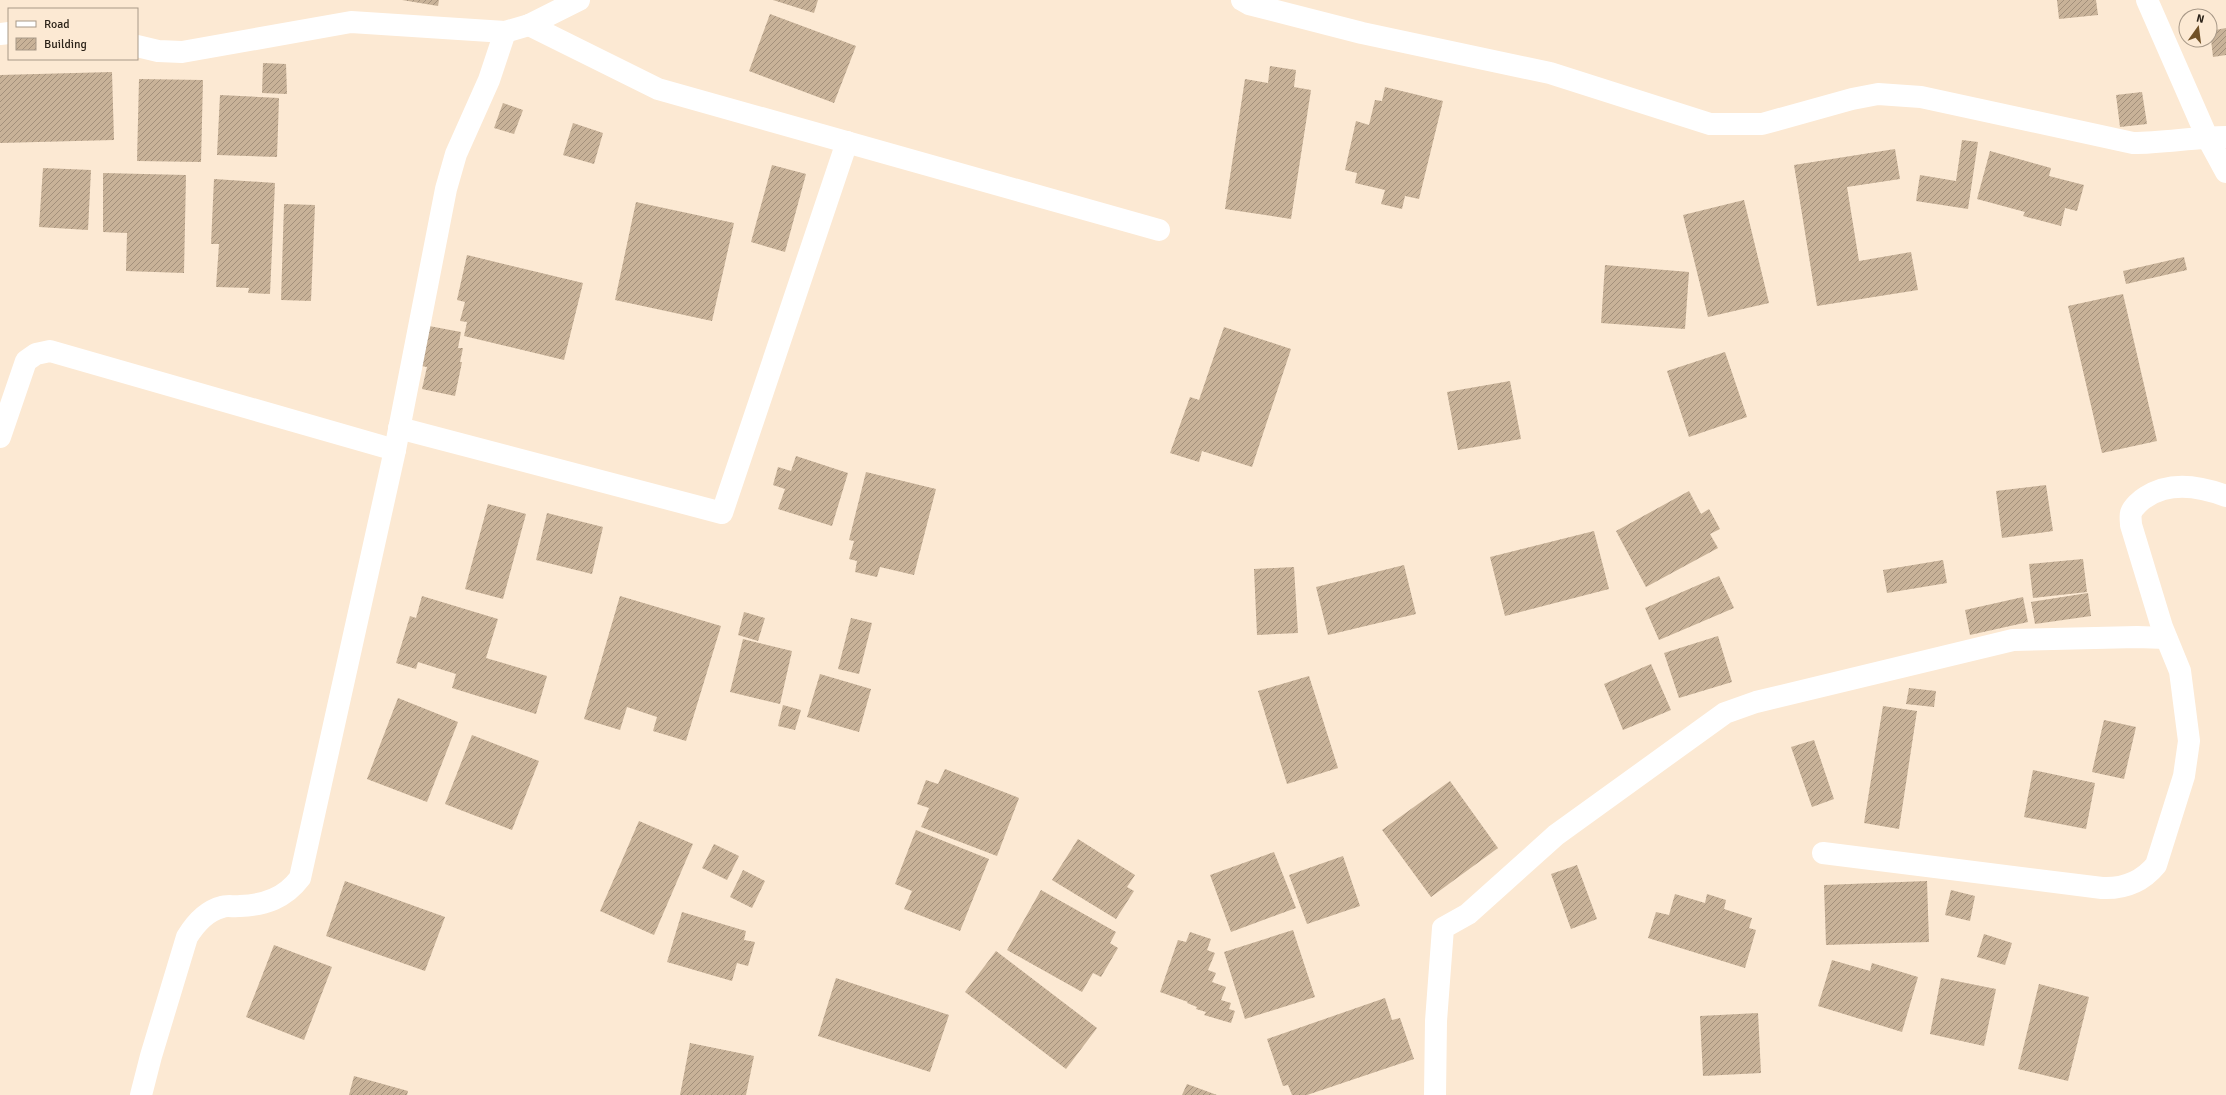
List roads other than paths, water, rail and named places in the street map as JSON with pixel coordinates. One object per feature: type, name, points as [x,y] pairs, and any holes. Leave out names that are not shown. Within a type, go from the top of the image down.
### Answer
[{"type":"street","points":[[138,46],[158,51],[182,52],[351,22],[505,32],[529,25],[579,0]]},
{"type":"street","points":[[1242,0],[1249,4],[1362,33],[1550,73],[1710,124],[1762,124],[1852,99],[1878,94],[1921,97],[2133,143],[2162,143],[2216,137]]},
{"type":"street","points":[[2147,0],[2216,137],[2226,172]]},
{"type":"street","points":[[529,25],[658,89],[1159,230]]},
{"type":"street","points":[[142,1095],[151,1056],[187,937],[195,925],[207,914],[222,906],[261,904],[277,898],[291,890],[300,878],[395,450],[446,190],[456,154],[489,80],[505,32]]},
{"type":"street","points":[[399,428],[722,513],[847,142]]},
{"type":"street","points":[[0,437],[26,361],[36,354],[50,351],[395,450]]},
{"type":"street","points":[[1822,853],[2102,888],[2117,888],[2147,876],[2156,865],[2184,776],[2187,762],[2188,734],[2180,671],[2166,638],[2131,525],[2131,512],[2140,501],[2155,491],[2171,488],[2184,486],[2208,489],[2226,496]]},
{"type":"street","points":[[1436,1095],[1436,1021],[1443,928],[1468,914],[1556,835],[1725,713],[1756,702],[2013,640],[2137,636],[2166,638]]}]
